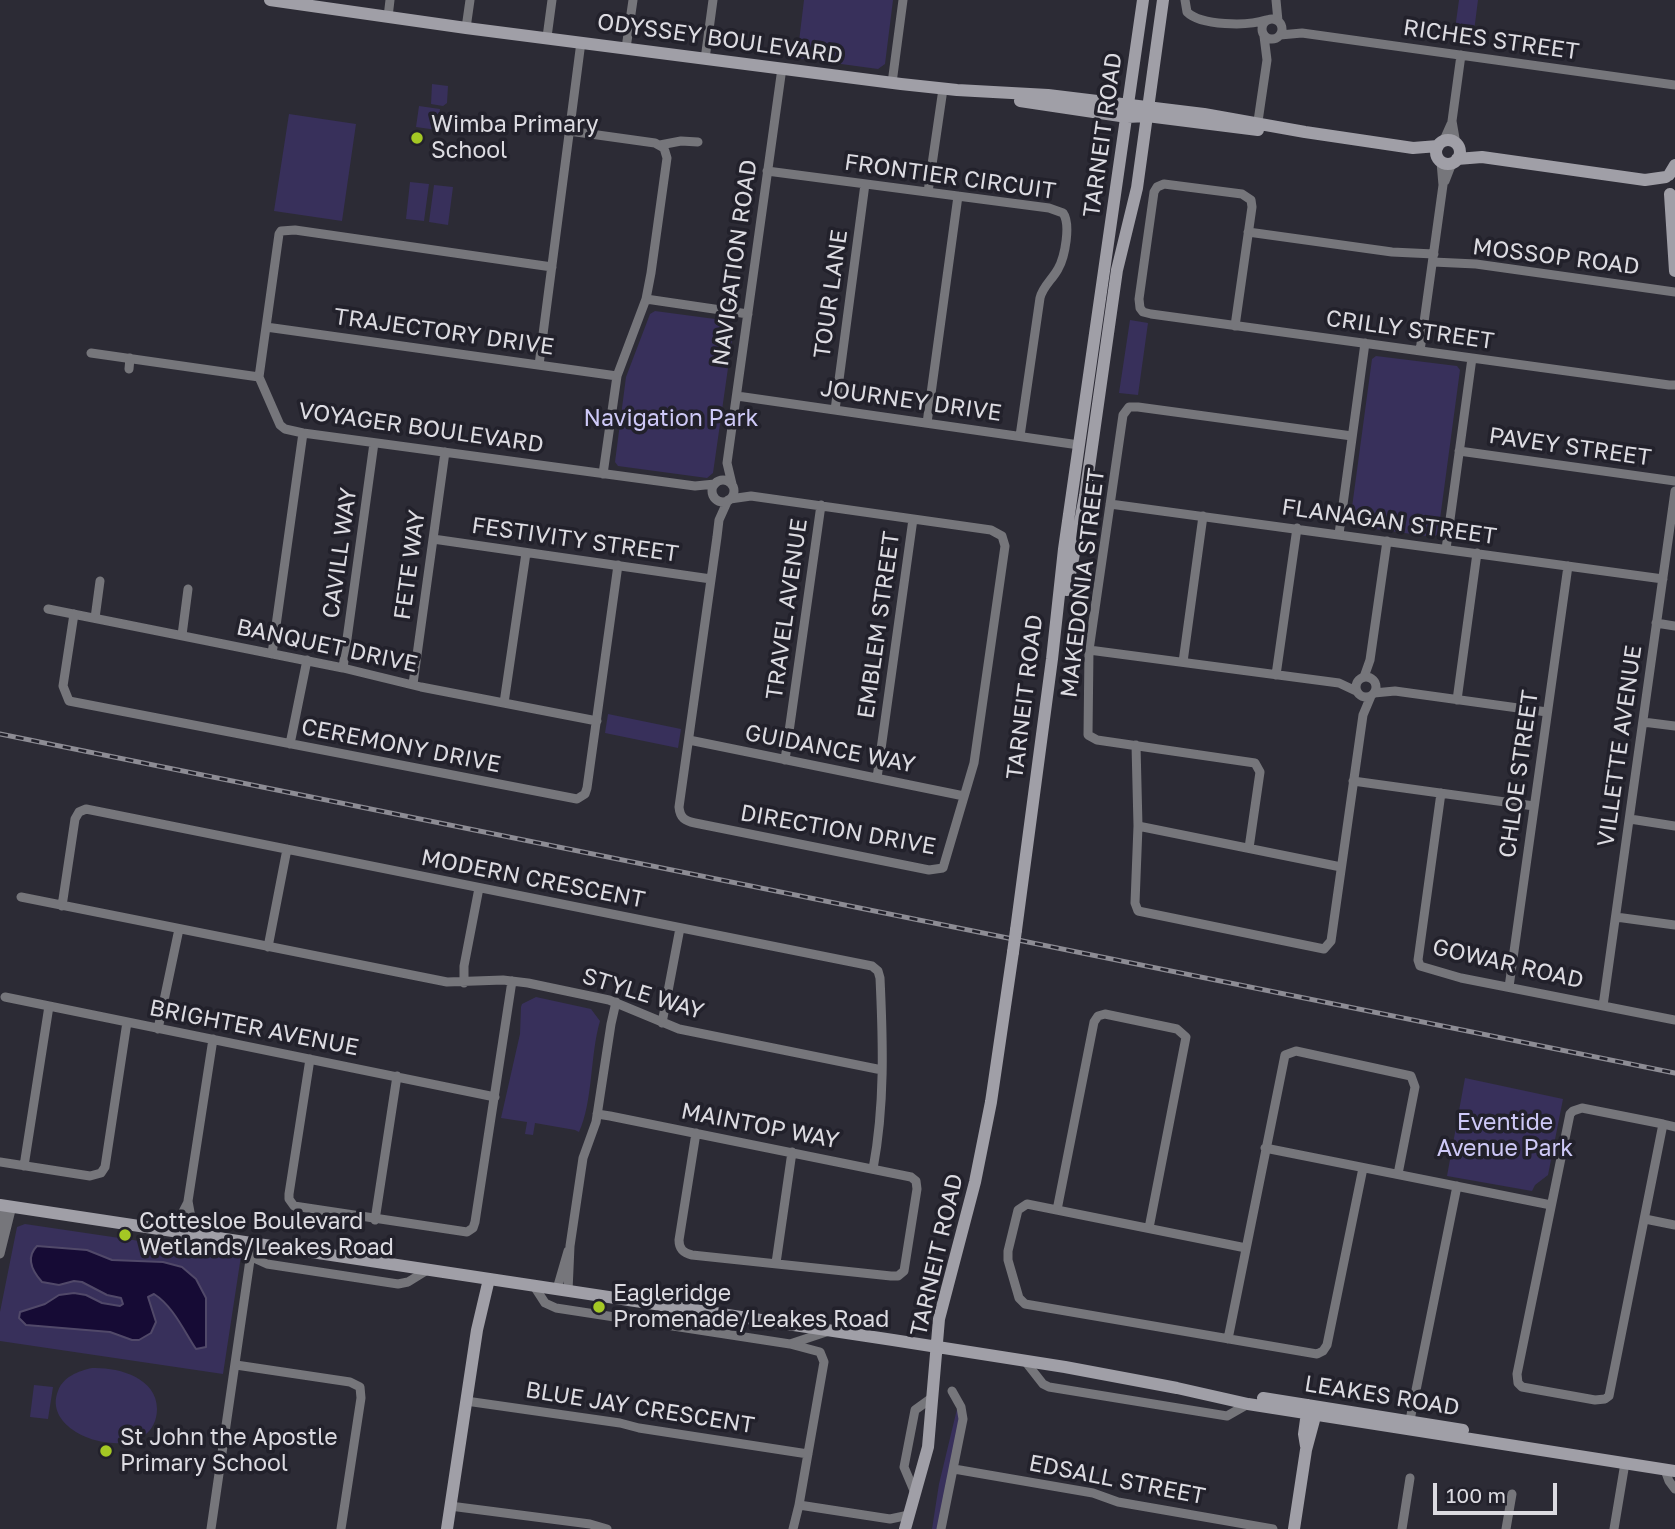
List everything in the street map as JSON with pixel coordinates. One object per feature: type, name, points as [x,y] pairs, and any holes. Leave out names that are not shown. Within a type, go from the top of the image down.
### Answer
[{"type":"street","name":"ODYSSEY BOULEVARD","points":[[270,0],[892,83],[1048,95],[1128,111],[1148,111],[1645,180],[1671,181]]},
{"type":"street","points":[[388,17],[390,0]]},
{"type":"street","points":[[466,28],[470,0]]},
{"type":"street","points":[[547,37],[552,0]]},
{"type":"street","points":[[626,48],[633,0]]},
{"type":"street","points":[[705,59],[713,0]]},
{"type":"street","points":[[892,83],[903,0]]},
{"type":"street","name":"TARNEIT ROAD","points":[[905,1529],[928,1447],[939,1319],[975,1182],[991,1102],[1053,647],[1063,549],[1143,0]]},
{"type":"street","points":[[1053,647],[1073,557],[1117,270],[1137,188],[1163,0]]},
{"type":"street","points":[[1185,0],[1185,9],[1192,17],[1241,25],[1269,39],[1278,37]]},
{"type":"street","points":[[1267,60],[1262,26],[1275,0]]},
{"type":"street","points":[[1257,127],[1267,60],[1282,29],[1275,0]]},
{"type":"street","points":[[1241,25],[1273,18],[1279,22]]},
{"type":"street","name":"RICHES STREET","points":[[1279,22],[1302,33]]},
{"type":"street","name":"RICHES STREET","points":[[1278,37],[1302,33],[1675,85]]},
{"type":"street","points":[[539,365],[581,42]]},
{"type":"street","points":[[1420,351],[1461,55]]},
{"type":"street","name":"NAVIGATION ROAD","points":[[716,483],[727,463],[782,68]]},
{"type":"street","points":[[928,192],[943,89]]},
{"type":"street","points":[[569,131],[660,145],[681,141],[698,142]]},
{"type":"street","points":[[603,474],[617,376],[646,299],[667,158],[660,145]]},
{"type":"street","name":"FRONTIER CIRCUIT","points":[[767,171],[1056,209],[1063,213],[1067,218],[1062,260],[1045,285],[1038,303],[1020,436]]},
{"type":"street","points":[[1671,181],[1675,271]]},
{"type":"street","name":"TOUR LANE","points":[[835,410],[865,184]]},
{"type":"street","name":"CRILLY STREET","points":[[1248,232],[1252,205],[1247,196],[1164,184],[1157,187],[1154,192],[1139,299],[1141,310],[1151,314],[1235,326],[1675,385]]},
{"type":"street","points":[[927,423],[958,196]]},
{"type":"street","points":[[91,353],[131,358],[218,376],[259,377],[279,234],[286,230],[552,267]]},
{"type":"street","points":[[1235,326],[1248,232]]},
{"type":"street","name":"MOSSOP ROAD","points":[[1248,232],[1675,292]]},
{"type":"street","points":[[646,299],[748,314]]},
{"type":"street","name":"TRAJECTORY DRIVE","points":[[266,327],[617,376]]},
{"type":"street","points":[[1339,534],[1365,344]]},
{"type":"street","points":[[1079,445],[1089,439],[1096,383],[1105,345]]},
{"type":"street","points":[[129,369],[131,358]]},
{"type":"street","points":[[1446,549],[1472,358]]},
{"type":"street","name":"VOYAGER BOULEVARD","points":[[259,377],[280,425],[285,429],[695,486],[716,483]]},
{"type":"street","name":"JOURNEY DRIVE","points":[[737,396],[1079,445]]},
{"type":"street","name":"MAKEDONIA STREET","points":[[1249,848],[1260,772],[1255,763],[1097,740],[1088,735],[1090,650],[1123,415],[1129,407],[1352,436]]},
{"type":"street","points":[[272,654],[303,433]]},
{"type":"street","name":"CAVILL WAY","points":[[343,668],[374,443]]},
{"type":"street","points":[[1079,445],[1085,447],[1089,462]]},
{"type":"street","name":"PAVEY STREET","points":[[1460,451],[1675,481]]},
{"type":"street","name":"FETE WAY","points":[[413,684],[445,452]]},
{"type":"street","name":"NAVIGATION ROAD","points":[[727,463],[732,485]]},
{"type":"street","points":[[689,740],[719,520],[713,492],[716,483],[724,480],[751,496]]},
{"type":"street","points":[[719,520],[733,494],[732,485]]},
{"type":"street","name":"VOYAGER BOULEVARD","points":[[695,486],[716,498]]},
{"type":"street","name":"VILLETTE AVENUE","points":[[1604,1006],[1656,624],[1672,530],[1675,491]]},
{"type":"street","points":[[716,498],[729,500],[751,496],[914,519]]},
{"type":"street","name":"FLANAGAN STREET","points":[[1110,504],[1663,579]]},
{"type":"street","name":"TRAVEL AVENUE","points":[[785,760],[821,505]]},
{"type":"street","points":[[1183,662],[1203,516]]},
{"type":"street","name":"DIRECTION DRIVE","points":[[689,740],[679,807],[683,818],[695,823],[937,871],[946,864],[974,763],[1004,546],[1002,536],[991,530],[914,519]]},
{"type":"street","name":"EMBLEM STREET","points":[[877,778],[914,519]]},
{"type":"street","points":[[1276,675],[1297,528]]},
{"type":"street","name":"FESTIVITY STREET","points":[[433,540],[711,579]]},
{"type":"street","points":[[1136,746],[1138,826],[1135,903],[1138,911],[1320,949],[1329,945],[1387,541]]},
{"type":"street","points":[[504,704],[526,553]]},
{"type":"street","points":[[1457,700],[1477,553]]},
{"type":"street","name":"CEREMONY DRIVE","points":[[74,614],[63,686],[69,701],[577,799],[585,794],[587,788],[618,565]]},
{"type":"street","name":"CHLOE STREET","points":[[1509,987],[1568,566]]},
{"type":"street","points":[[94,618],[100,581]]},
{"type":"street","points":[[182,635],[188,589]]},
{"type":"street","name":"BANQUET DRIVE","points":[[48,610],[307,660],[504,704],[597,721]]},
{"type":"street","points":[[1656,624],[1675,626]]},
{"type":"street","points":[[1090,650],[1547,712]]},
{"type":"street","points":[[290,744],[307,660]]},
{"type":"street","points":[[1643,722],[1675,726]]},
{"type":"street","name":"GUIDANCE WAY","points":[[689,740],[964,796]]},
{"type":"street","points":[[1353,781],[1534,806]]},
{"type":"street","name":"GOWAR ROAD","points":[[1441,793],[1418,963],[1426,969],[1675,1020]]},
{"type":"street","name":"MODERN CRESCENT","points":[[62,906],[75,819],[79,812],[84,810],[874,967],[880,978],[882,1113],[873,1169]]},
{"type":"street","points":[[1630,820],[1675,826]]},
{"type":"street","points":[[1138,826],[1341,867]]},
{"type":"street","points":[[268,947],[287,849]]},
{"type":"street","points":[[464,983],[464,966],[479,888]]},
{"type":"street","name":"STYLE WAY","points":[[21,897],[438,981],[512,981],[617,1002],[662,1023],[882,1070]]},
{"type":"street","points":[[1616,917],[1675,925]]},
{"type":"street","points":[[662,1023],[680,928]]},
{"type":"street","points":[[158,1029],[178,929]]},
{"type":"street","points":[[310,1059],[289,1199],[294,1206],[462,1233],[471,1230],[474,1225],[512,981]]},
{"type":"street","name":"BRIGHTER AVENUE","points":[[5,997],[495,1097]]},
{"type":"street","points":[[562,1290],[583,1158],[594,1131],[617,1002]]},
{"type":"street","points":[[24,1166],[49,1006]]},
{"type":"street","points":[[1057,1210],[1094,1022],[1098,1016],[1105,1014],[1177,1029],[1186,1037],[1149,1228]]},
{"type":"street","points":[[0,1163],[90,1176],[101,1173],[105,1167],[127,1022]]},
{"type":"street","points":[[173,1231],[188,1201],[213,1039]]},
{"type":"street","points":[[1228,1339],[1284,1057],[1294,1051],[1406,1073],[1413,1078],[1414,1089],[1398,1174]]},
{"type":"street","points":[[375,1220],[397,1076]]},
{"type":"street","points":[[1663,1125],[1609,1396],[1595,1401],[1525,1389],[1517,1379],[1568,1120],[1573,1111],[1582,1108],[1675,1127]]},
{"type":"street","name":"MAINTOP WAY","points":[[597,1114],[914,1178],[917,1189],[907,1265],[901,1275],[776,1263]]},
{"type":"street","points":[[696,1133],[680,1240],[680,1249],[692,1255],[776,1263],[792,1152]]},
{"type":"street","points":[[1265,1149],[1551,1205]]},
{"type":"street","points":[[1246,1248],[1030,1205],[1019,1207],[1008,1251],[1016,1287],[1023,1303],[1321,1353],[1325,1349],[1363,1168]]},
{"type":"street","points":[[1409,1425],[1457,1186]]},
{"type":"street","points":[[188,1201],[194,1234]]},
{"type":"street","points":[[1,1249],[5,1205]]},
{"type":"street","name":"LEAKES ROAD","points":[[5,1205],[194,1234],[248,1247],[429,1269],[831,1331],[937,1341],[1024,1361],[1177,1388],[1248,1404],[1312,1410]]},
{"type":"street","points":[[1645,1219],[1675,1225]]},
{"type":"street","points":[[211,1529],[249,1277],[248,1247]]},
{"type":"street","name":"LEAKES ROAD","points":[[248,1247],[256,1259],[267,1264],[398,1284],[408,1282],[429,1269]]},
{"type":"street","points":[[249,1277],[258,1267],[267,1264]]},
{"type":"street","points":[[447,1529],[484,1278]]},
{"type":"street","points":[[534,1286],[545,1303],[556,1308],[790,1344],[820,1352],[824,1362],[793,1529]]},
{"type":"street","name":"LEAKES ROAD","points":[[790,1344],[831,1331]]},
{"type":"street","name":"LEAKES ROAD","points":[[1024,1361],[1043,1384],[1049,1387],[1227,1416],[1248,1404]]},
{"type":"street","points":[[236,1365],[349,1382],[360,1387],[361,1398],[341,1529]]},
{"type":"street","name":"LEAKES ROAD","points":[[1177,1388],[1203,1389],[1409,1425],[1537,1451],[1670,1470],[1669,1481],[1675,1489]]},
{"type":"street","points":[[941,1529],[963,1414],[952,1391]]},
{"type":"street","points":[[916,1494],[904,1464],[915,1410],[933,1396]]},
{"type":"street","name":"BLUE JAY CRESCENT","points":[[466,1401],[808,1454]]},
{"type":"street","points":[[1294,1529],[1312,1410]]},
{"type":"street","points":[[1614,1529],[1625,1463]]},
{"type":"street","name":"EDSALL STREET","points":[[954,1469],[1093,1493],[1118,1502],[1273,1529]]},
{"type":"street","points":[[1402,1529],[1410,1478]]},
{"type":"street","points":[[1506,1529],[1512,1494]]},
{"type":"street","points":[[799,1505],[890,1519],[909,1515]]},
{"type":"street","points":[[450,1506],[590,1524],[607,1529]]},
{"type":"street","points":[[890,1519],[905,1529]]},
{"type":"green space","points":[[804,0],[893,0],[885,64],[878,69],[797,58]]},
{"type":"green space","points":[[1459,0],[1478,0],[1472,47],[1453,44]]},
{"type":"green space","points":[[432,84],[448,86],[447,103],[443,106],[431,104]]},
{"type":"green space","points":[[419,106],[440,109],[437,130],[416,127]]},
{"type":"green space","points":[[289,114],[356,124],[342,221],[274,211]]},
{"type":"green space","points":[[410,182],[429,184],[424,221],[406,219]]},
{"type":"green space","points":[[434,185],[453,187],[448,225],[429,222]]},
{"type":"green space","name":"Navigation Park","points":[[655,311],[730,321],[734,326],[713,473],[707,478],[618,466],[615,462],[626,377],[650,314]]},
{"type":"green space","points":[[1130,320],[1148,323],[1138,395],[1119,393]]},
{"type":"green space","points":[[1376,356],[1457,366],[1460,370],[1438,534],[1434,537],[1353,526],[1350,522],[1372,359]]},
{"type":"green space","points":[[608,714],[681,729],[678,748],[605,733]]},
{"type":"green space","points":[[536,997],[591,1009],[600,1021],[587,1107],[579,1132],[535,1123],[533,1135],[525,1134],[527,1122],[501,1118],[520,1034],[521,1007]]},
{"type":"green space","name":"Eventide Avenue Park","points":[[1465,1078],[1563,1099],[1548,1175],[1535,1185],[1532,1191],[1447,1176]]},
{"type":"green space","points":[[25,1224],[241,1256],[223,1374],[0,1341],[0,1312],[17,1227]]},
{"type":"green space","points":[[92,1368],[124,1372],[134,1376],[150,1389],[157,1409],[152,1428],[138,1439],[120,1443],[100,1441],[80,1434],[65,1423],[56,1408],[60,1386],[72,1375]]},
{"type":"green space","points":[[34,1385],[53,1387],[48,1419],[30,1417]]},
{"type":"green space","points":[[957,1409],[960,1414],[938,1529],[932,1529],[939,1484]]},
{"type":"shaded area","points":[[37,1246],[87,1250],[112,1260],[163,1262],[182,1267],[196,1279],[206,1298],[206,1347],[196,1349],[172,1312],[154,1294],[148,1297],[156,1322],[151,1333],[139,1340],[110,1332],[26,1325],[19,1318],[20,1312],[45,1304],[59,1295],[74,1293],[86,1295],[102,1303],[120,1306],[123,1304],[121,1298],[107,1295],[82,1282],[59,1285],[42,1282],[33,1269],[31,1260]]},
{"type":"railway","points":[[0,734],[1675,1073]]},
{"type":"place","name":"Wimba Primary School","points":[[417,138]]},
{"type":"place","name":"Cottesloe Boulevard Wetlands/Leakes Road","points":[[125,1235]]},
{"type":"place","name":"Eagleridge Promenade/Leakes Road","points":[[599,1307]]},
{"type":"place","name":"St John the Apostle Primary School","points":[[106,1451]]}]
